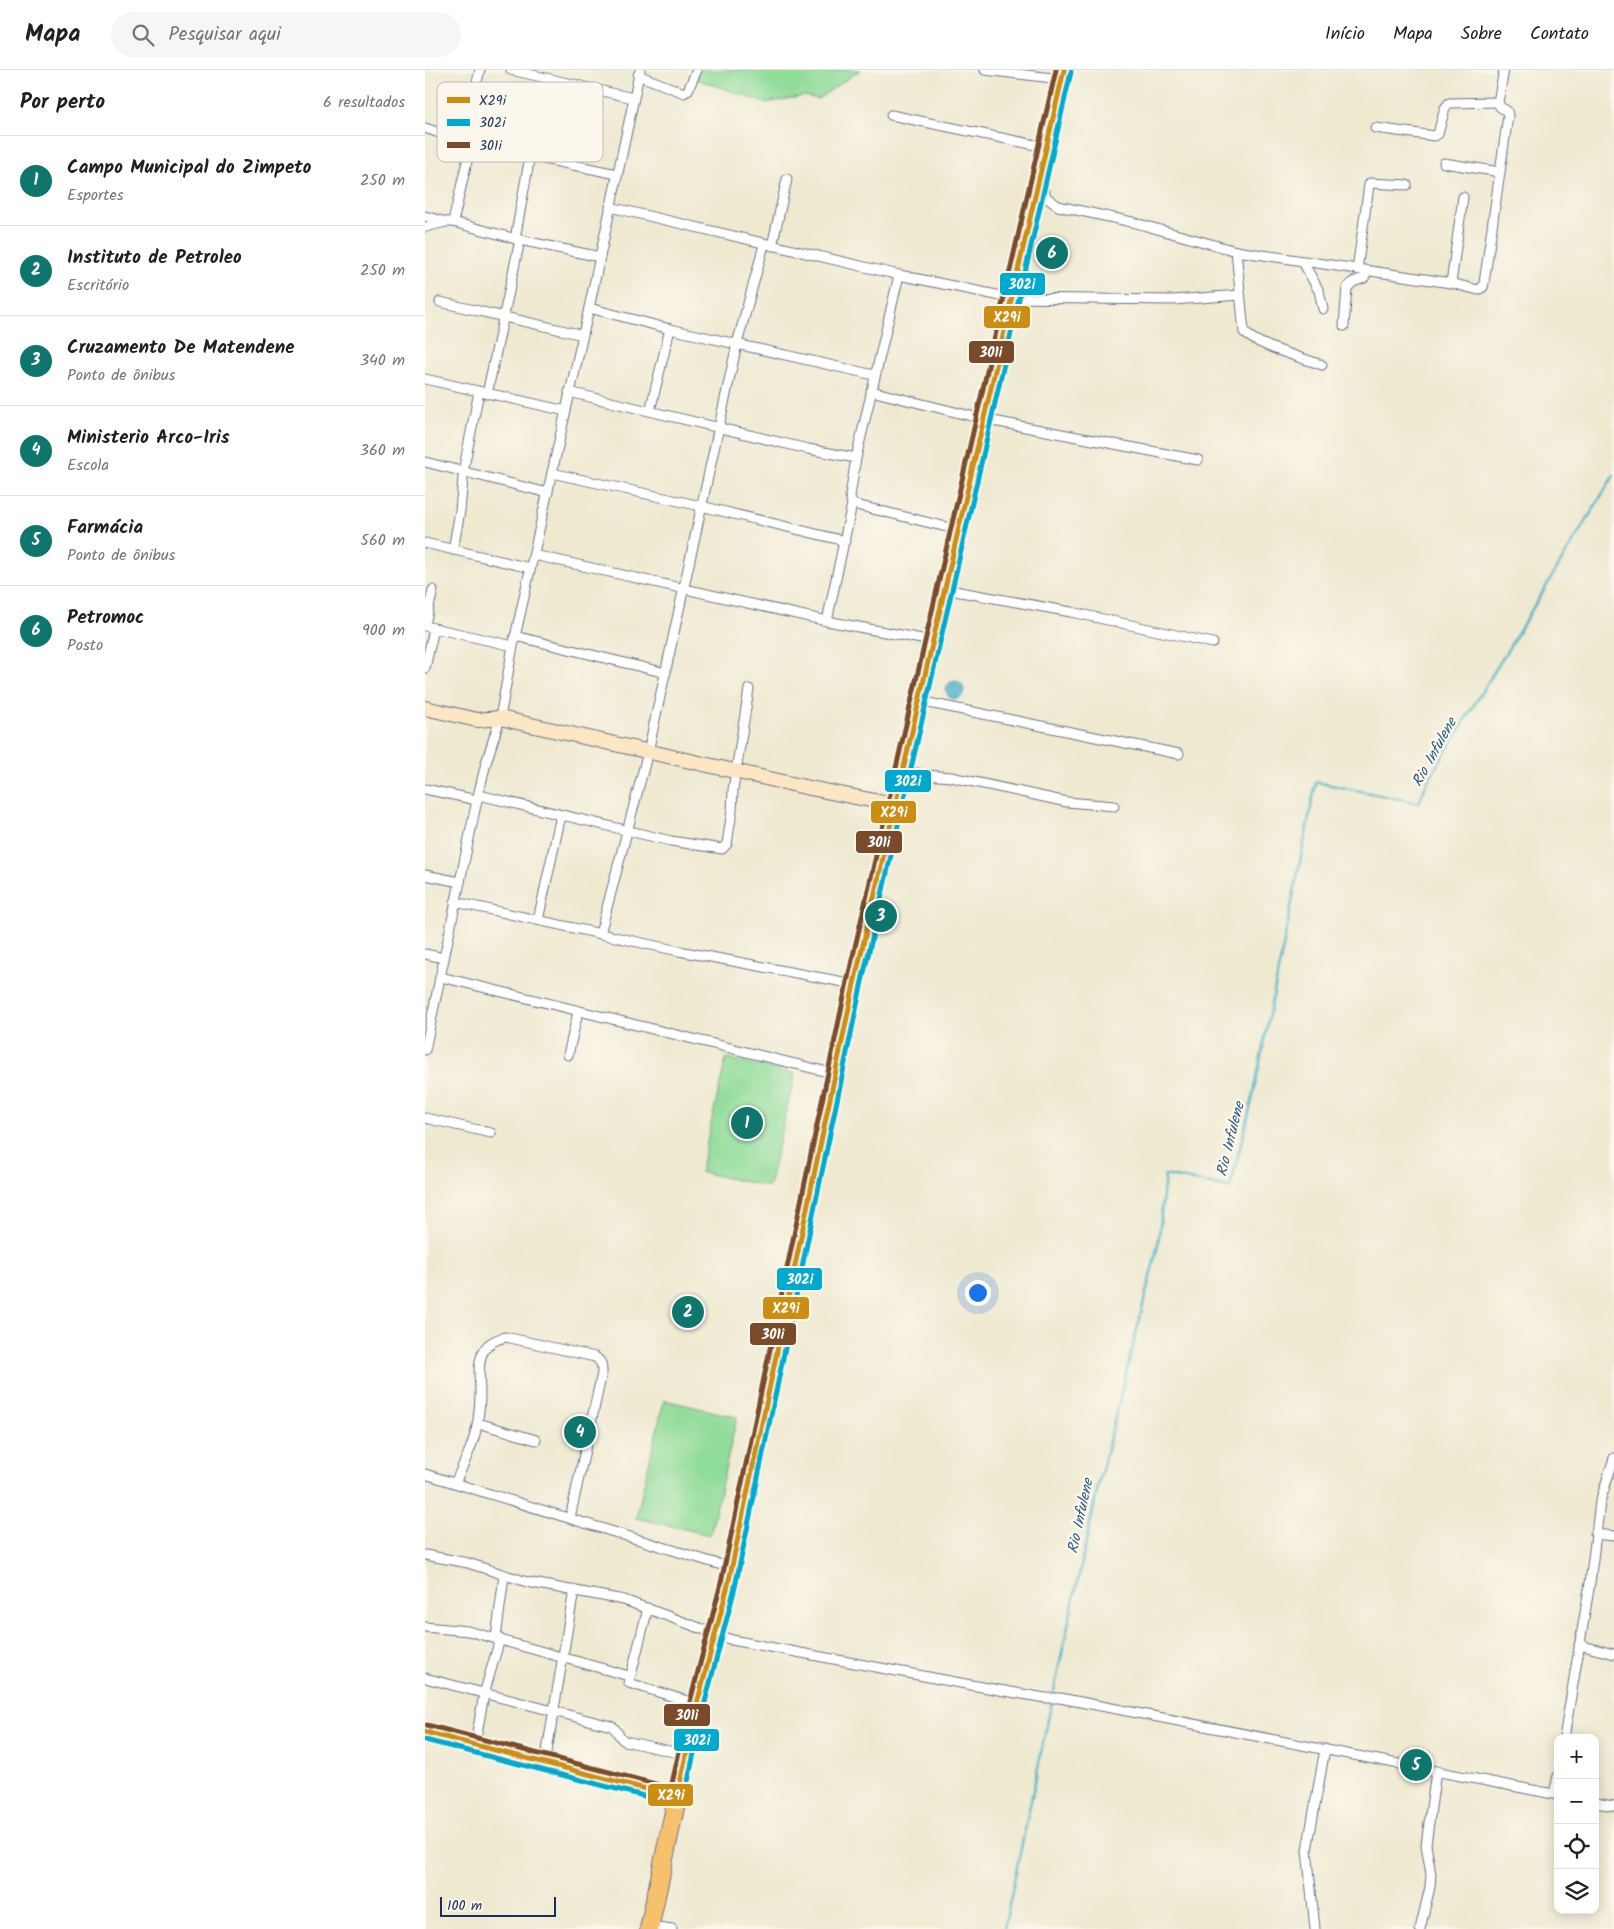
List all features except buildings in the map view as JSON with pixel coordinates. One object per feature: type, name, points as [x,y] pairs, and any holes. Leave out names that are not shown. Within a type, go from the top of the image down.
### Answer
[{"type":"highway","points":[[649,1927],[697,1704],[731,1568],[854,984],[1062,75]]},
{"type":"street","points":[[511,70],[571,82]]},
{"type":"street","points":[[425,1050],[455,902],[478,798],[500,718],[515,636],[589,308],[639,73],[685,93],[697,70]]},
{"type":"street","points":[[985,70],[1062,75]]},
{"type":"street","points":[[1038,178],[1047,198],[1059,206],[1131,222],[1236,251],[1451,283],[1475,290],[1483,287],[1508,116],[1507,110],[1500,107],[1498,102],[1504,70]]},
{"type":"street","points":[[603,90],[633,98]]},
{"type":"street","points":[[1375,128],[1435,136],[1438,134],[1445,108],[1449,103],[1498,102]]},
{"type":"street","points":[[891,115],[1045,147]]},
{"type":"street","points":[[450,222],[463,162]]},
{"type":"street","points":[[453,550],[462,498],[463,472],[503,317],[532,162]]},
{"type":"street","points":[[561,162],[617,174]]},
{"type":"street","points":[[1444,162],[1500,172]]},
{"type":"street","points":[[601,934],[648,752],[737,344],[787,178]]},
{"type":"street","points":[[1357,270],[1369,184],[1407,185]]},
{"type":"street","points":[[1451,283],[1463,197]]},
{"type":"street","points":[[611,207],[899,276],[1011,298],[1173,300],[1240,295]]},
{"type":"street","points":[[425,216],[600,257]]},
{"type":"street","points":[[425,227],[450,222]]},
{"type":"street","points":[[1236,251],[1244,332],[1260,343],[1322,365]]},
{"type":"street","points":[[1303,262],[1319,291],[1323,309]]},
{"type":"street","points":[[1344,326],[1347,288],[1353,282],[1363,278],[1367,272]]},
{"type":"street","points":[[827,621],[852,504],[850,496],[856,458],[874,375],[899,276]]},
{"type":"street","points":[[440,302],[583,335]]},
{"type":"street","points":[[589,308],[670,329],[874,375]]},
{"type":"street","points":[[650,411],[670,329]]},
{"type":"street","points":[[425,379],[566,411]]},
{"type":"street","points":[[871,391],[983,419],[1198,460]]},
{"type":"street","points":[[569,392],[809,449],[856,458]]},
{"type":"street","points":[[425,462],[548,493]]},
{"type":"street","points":[[552,474],[701,506],[845,541]]},
{"type":"street","points":[[852,504],[959,530]]},
{"type":"street","points":[[425,543],[531,568]]},
{"type":"street","points":[[534,555],[827,621],[933,641]]},
{"type":"street","points":[[944,589],[1071,612],[1213,643]]},
{"type":"street","points":[[425,668],[433,590]]},
{"type":"street","points":[[428,626],[513,646]]},
{"type":"street","points":[[515,636],[666,672]]},
{"type":"street","points":[[425,789],[561,815],[671,841],[722,850],[727,844],[733,790],[749,689]]},
{"type":"street","points":[[919,701],[1179,754]]},
{"type":"street","points":[[425,708],[477,720],[500,718],[737,772],[895,805]]},
{"type":"street","points":[[904,770],[927,775],[951,777],[1067,802],[1114,806]]},
{"type":"street","points":[[538,920],[561,815]]},
{"type":"street","points":[[425,874],[460,882]]},
{"type":"street","points":[[455,902],[601,934],[854,984]]},
{"type":"street","points":[[425,954],[444,958]]},
{"type":"street","points":[[441,977],[836,1074]]},
{"type":"street","points":[[568,1055],[578,1012]]},
{"type":"street","points":[[425,1118],[491,1133]]},
{"type":"street","points":[[455,1483],[470,1447],[477,1423],[480,1393],[480,1359],[483,1352],[494,1341],[506,1337],[595,1357],[602,1364],[602,1373],[569,1518]]},
{"type":"street","points":[[477,1423],[536,1440]]},
{"type":"street","points":[[1566,1734],[1590,1583],[1600,1502],[1614,1458]]},
{"type":"street","points":[[425,1474],[731,1568]]},
{"type":"street","points":[[1595,1534],[1614,1536]]},
{"type":"street","points":[[428,1557],[468,1563],[504,1576],[615,1598],[648,1608],[732,1640],[1045,1698],[1060,1698],[1554,1795]]},
{"type":"street","points":[[475,1745],[484,1694],[498,1638],[504,1576]]},
{"type":"street","points":[[545,1763],[574,1590]]},
{"type":"street","points":[[648,1608],[629,1676],[629,1683],[697,1704]]},
{"type":"street","points":[[425,1627],[468,1631],[498,1638],[629,1676]]},
{"type":"street","points":[[1579,1645],[1614,1654]]},
{"type":"street","points":[[425,1678],[614,1727],[625,1741],[687,1754]]},
{"type":"street","points":[[425,1732],[677,1797]]},
{"type":"street","points":[[1315,1929],[1307,1850],[1325,1749]]},
{"type":"street","points":[[1419,1929],[1430,1887],[1431,1874],[1426,1839],[1436,1771]]},
{"type":"street","points":[[1599,1803],[1614,1806]]},
{"type":"street","points":[[649,1927],[673,1929]]},
{"type":"green space","points":[[698,70],[860,70],[818,99],[805,96],[765,103],[696,79]]},
{"type":"green space","points":[[726,1058],[795,1074],[769,1187],[700,1172]]},
{"type":"green space","points":[[664,1400],[737,1417],[710,1535],[636,1518]]},
{"type":"water","points":[[955,681],[961,684],[964,690],[961,696],[955,699],[949,696],[946,690],[949,684]]},
{"type":"waterway","name":"Rio Infulene","points":[[1053,1695],[1100,1478],[1158,1245],[1165,1175],[1230,1188],[1253,1097],[1316,782],[1419,803],[1427,782],[1614,475]]},
{"type":"waterway","name":"Rio Infulene","points":[[1004,1929],[1052,1701]]},
{"type":"transit line","name":"301i","points":[[427,1725],[671,1788],[690,1702],[721,1583],[847,982],[1056,70]]},
{"type":"transit line","name":"X29i","points":[[425,1732],[677,1797],[697,1704],[728,1585],[854,984],[1064,70]]},
{"type":"transit line","name":"302i","points":[[425,1740],[675,1804],[680,1804],[684,1800],[704,1706],[735,1587],[861,986],[1071,72]]},
{"type":"place","name":"Petromoc","points":[[1052,253]]},
{"type":"place","name":"Cruzamento De Matendene","points":[[881,916]]},
{"type":"place","name":"Campo Municipal do Zimpeto","points":[[747,1123]]},
{"type":"place","name":"Instituto de Petroleo","points":[[688,1312]]},
{"type":"place","name":"Ministerio Arco-Iris","points":[[580,1432]]},
{"type":"place","name":"Farmácia","points":[[1416,1765]]}]
